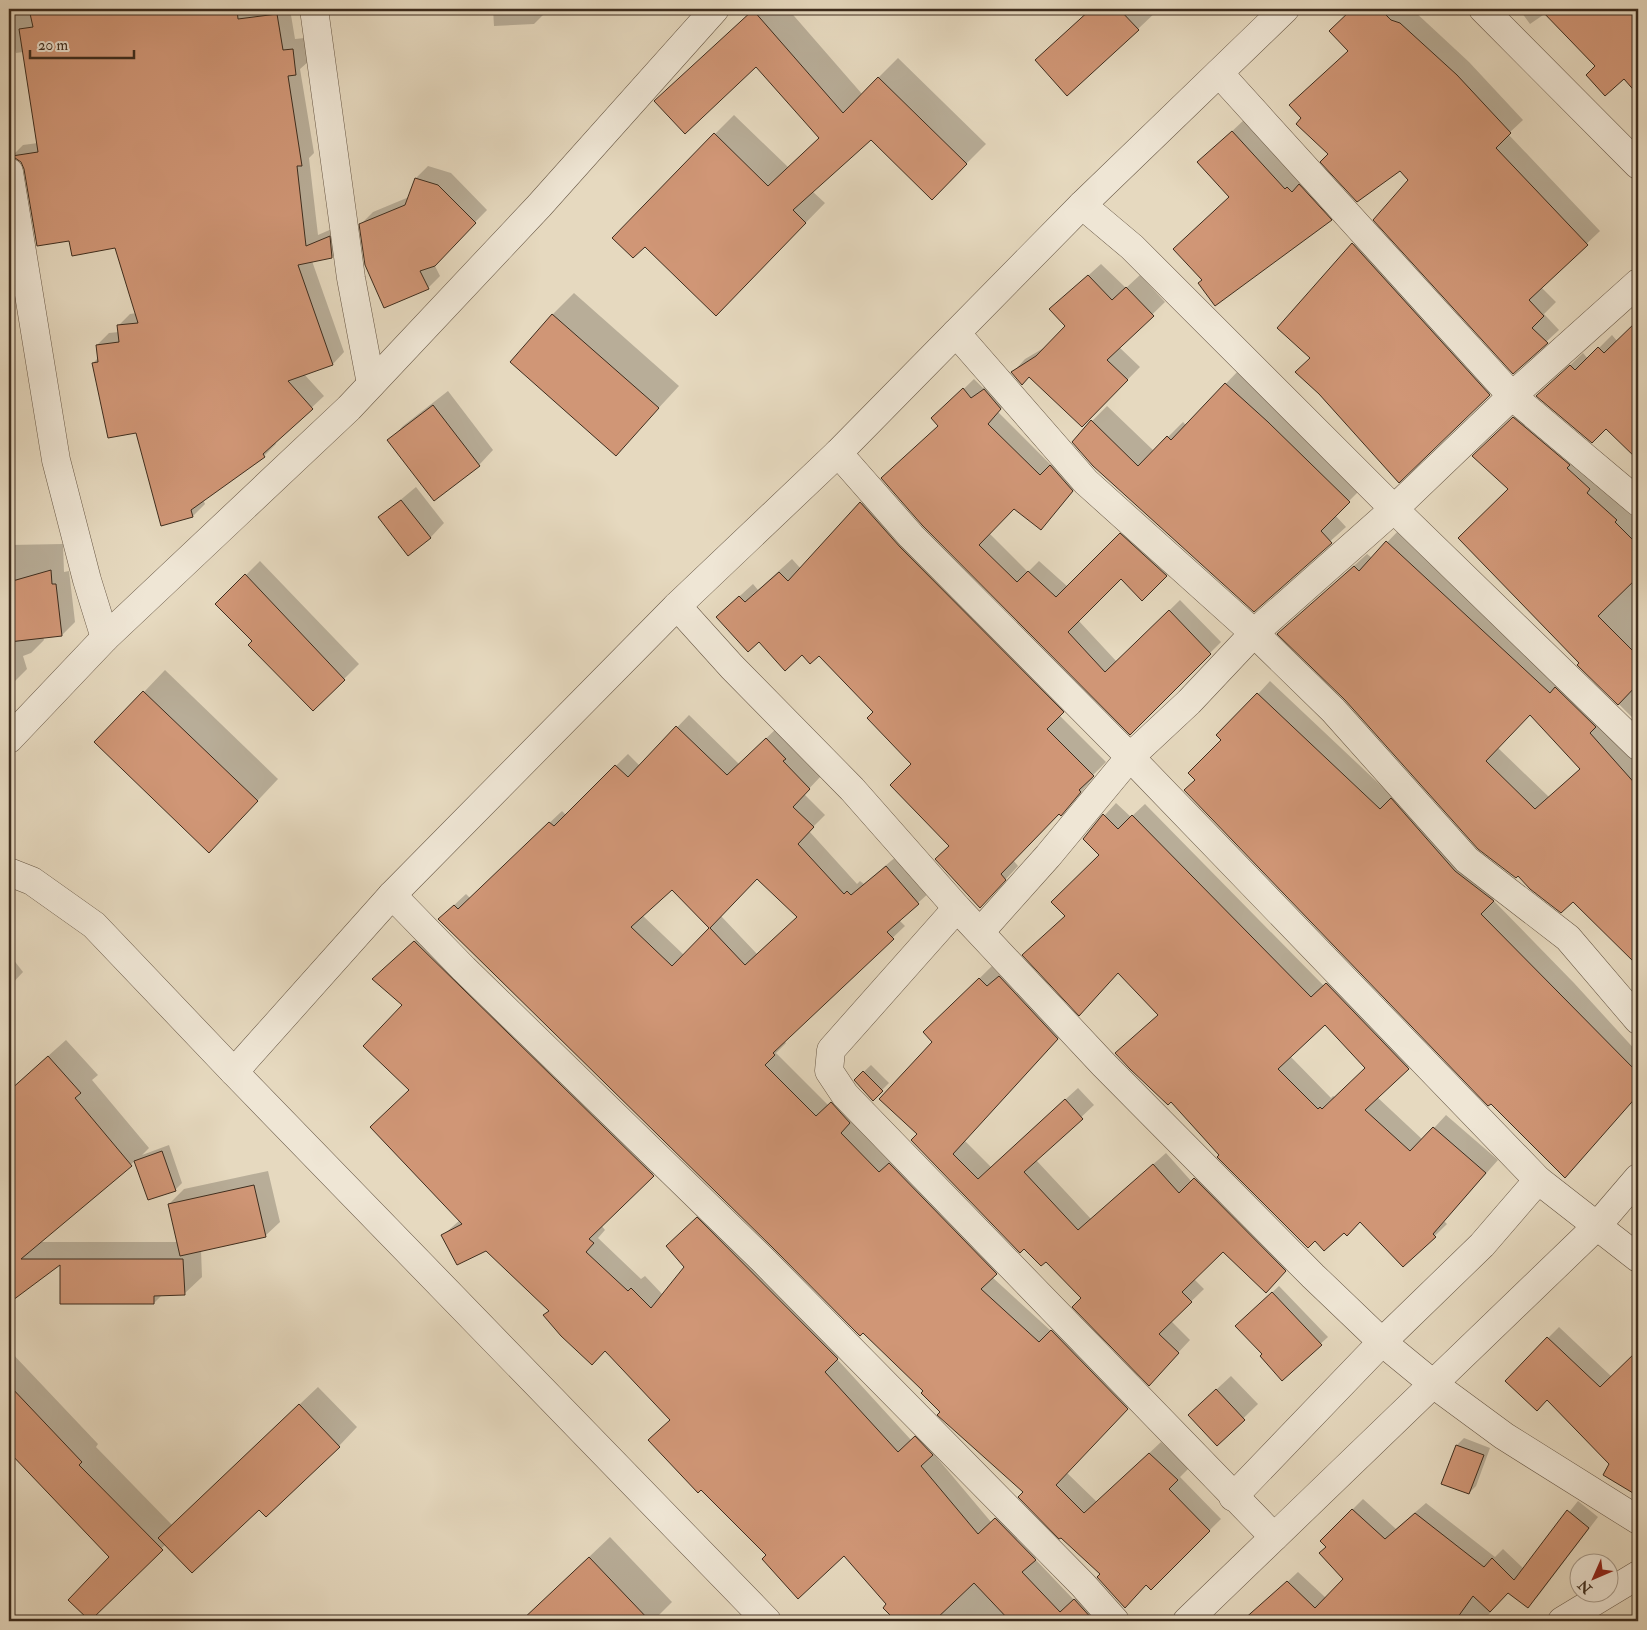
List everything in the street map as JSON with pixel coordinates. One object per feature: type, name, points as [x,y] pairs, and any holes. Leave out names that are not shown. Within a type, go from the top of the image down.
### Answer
[{"type":"street","points":[[314,9],[351,278],[371,384]]},
{"type":"street","points":[[9,738],[105,638],[349,408],[539,206],[715,9]]},
{"type":"street","points":[[234,1072],[392,895],[677,606],[838,453],[1082,204],[1285,9]]},
{"type":"street","points":[[1483,9],[1638,165]]},
{"type":"street","points":[[1219,73],[1512,396],[1638,502]]},
{"type":"street","points":[[9,172],[56,460],[87,580],[105,638]]},
{"type":"street","points":[[1082,204],[1132,247],[1394,510],[1638,746]]},
{"type":"street","points":[[981,931],[1048,856],[1130,757],[1190,702],[1254,633],[1394,510],[1512,396],[1638,282]]},
{"type":"street","points":[[956,333],[1086,482],[1254,633],[1333,710],[1467,860],[1568,938],[1638,1020]]},
{"type":"street","points":[[838,453],[911,536],[1130,757],[1538,1180],[1638,1258]]},
{"type":"street","points":[[677,606],[732,667],[852,789],[957,908],[981,931],[1104,1065],[1313,1276],[1382,1342],[1432,1383],[1504,1436],[1638,1520]]},
{"type":"street","points":[[9,872],[32,881],[94,925],[234,1072],[767,1621]]},
{"type":"street","points":[[392,895],[464,969],[763,1260],[1083,1585],[1115,1621]]},
{"type":"street","points":[[957,908],[831,1050],[829,1072],[845,1095],[1034,1288],[1233,1497],[1274,1537]]},
{"type":"street","points":[[1187,1621],[1596,1227],[1638,1178]]},
{"type":"street","points":[[1233,1497],[1382,1342],[1482,1245],[1538,1180]]},
{"type":"street","points":[[1562,1621],[1638,1575]]},
{"type":"building","points":[[29,9],[237,9],[238,19],[277,14],[283,50],[293,49],[296,75],[288,76],[302,166],[297,166],[306,246],[330,236],[332,258],[298,265],[333,365],[288,381],[313,409],[263,454],[265,457],[191,510],[193,517],[161,526],[136,433],[108,438],[92,363],[98,362],[96,345],[119,342],[117,325],[138,323],[115,248],[72,256],[69,241],[37,246],[24,169],[21,162],[12,156],[38,152],[19,29],[33,27]]},
{"type":"building","points":[[1091,9],[1119,9],[1139,30],[1067,96],[1035,60]]},
{"type":"building","points":[[1352,9],[1380,9],[1391,20],[1400,23],[1457,75],[1511,133],[1496,148],[1588,245],[1529,300],[1544,316],[1532,328],[1548,343],[1513,374],[1373,220],[1408,180],[1400,171],[1357,202],[1320,162],[1328,154],[1296,124],[1301,118],[1289,105],[1348,51],[1329,31]]},
{"type":"building","points":[[1540,9],[1629,9],[1638,17],[1638,95],[1624,79],[1605,96],[1586,75],[1595,66]]},
{"type":"building","points":[[753,10],[843,113],[878,77],[967,164],[932,200],[871,140],[793,210],[806,223],[716,316],[645,247],[633,258],[612,238],[714,133],[768,186],[819,138],[756,67],[685,134],[654,101]]},
{"type":"building","points":[[1232,131],[1285,189],[1287,187],[1292,192],[1299,184],[1332,220],[1215,306],[1198,283],[1202,280],[1173,249],[1229,197],[1197,162]]},
{"type":"building","points":[[415,178],[438,185],[476,223],[435,266],[420,271],[429,289],[384,308],[365,265],[359,224],[405,205]]},
{"type":"building","points":[[1352,243],[1490,395],[1399,483],[1319,394],[1295,372],[1310,358],[1277,328]]},
{"type":"building","points":[[1088,275],[1112,300],[1126,287],[1154,316],[1107,360],[1128,380],[1082,427],[1029,377],[1022,385],[1011,372],[1036,356],[1065,326],[1049,309]]},
{"type":"building","points":[[552,314],[659,408],[616,456],[510,362]]},
{"type":"building","points":[[1638,320],[1638,460],[1606,429],[1592,443],[1536,396],[1570,365],[1575,370],[1598,347],[1604,353]]},
{"type":"building","points":[[1225,383],[1350,502],[1321,531],[1332,543],[1254,612],[1093,466],[1072,442],[1091,420],[1138,466],[1167,436],[1171,440]]},
{"type":"building","points":[[963,388],[971,398],[984,389],[1001,409],[988,424],[1040,475],[1050,465],[1073,491],[1041,530],[1014,509],[979,545],[1017,582],[1028,571],[1056,597],[1120,533],[1167,576],[1142,601],[1121,579],[1068,632],[1105,672],[1169,610],[1211,654],[1130,735],[922,525],[881,478],[938,426],[931,418]]},
{"type":"building","points":[[433,405],[480,466],[434,501],[387,440]]},
{"type":"building","points":[[1513,417],[1570,465],[1567,468],[1590,489],[1587,493],[1617,520],[1615,522],[1638,545],[1638,577],[1598,616],[1638,656],[1638,684],[1618,705],[1577,665],[1579,663],[1458,538],[1508,489],[1472,456]]},
{"type":"building","points":[[401,500],[431,538],[408,556],[378,517]]},
{"type":"building","points":[[860,502],[900,547],[1064,712],[1047,729],[1094,776],[1079,790],[1081,792],[1061,816],[1059,814],[1001,874],[1006,880],[980,908],[935,859],[949,846],[890,785],[911,764],[867,718],[873,712],[819,656],[810,664],[802,655],[785,671],[759,642],[748,652],[716,617],[739,596],[745,602],[779,572],[788,581]]},
{"type":"building","points":[[1386,541],[1550,693],[1555,687],[1596,727],[1590,733],[1638,787],[1638,966],[1573,902],[1561,913],[1530,889],[1518,876],[1516,878],[1478,849],[1345,700],[1277,634],[1354,566],[1359,571]],"holes":[[[1530,715],[1580,769],[1535,809],[1486,761]]]},
{"type":"building","points":[[51,570],[52,584],[56,584],[62,636],[9,642],[9,582]]},
{"type":"building","points":[[245,574],[345,680],[313,711],[248,645],[252,641],[215,604]]},
{"type":"building","points":[[143,691],[258,801],[209,853],[94,742]]},
{"type":"building","points":[[1257,693],[1380,809],[1391,798],[1455,871],[1494,901],[1481,914],[1638,1073],[1638,1095],[1565,1178],[1491,1104],[1488,1106],[1184,790],[1195,780],[1188,773],[1221,740],[1216,735]]},
{"type":"building","points":[[676,726],[727,775],[766,738],[786,759],[783,761],[810,789],[793,807],[814,827],[798,844],[844,894],[847,891],[851,895],[886,866],[919,904],[887,932],[894,939],[773,1053],[775,1055],[765,1065],[816,1116],[831,1102],[850,1123],[841,1133],[879,1172],[889,1163],[997,1274],[981,1289],[1039,1342],[1051,1330],[1128,1409],[1056,1485],[1084,1513],[1149,1453],[1178,1480],[1169,1489],[1210,1531],[1151,1590],[1146,1585],[1125,1608],[1097,1577],[1100,1574],[1061,1538],[1059,1539],[1018,1497],[1023,1492],[937,1415],[940,1412],[921,1393],[923,1391],[863,1333],[860,1336],[438,919],[454,905],[458,909],[549,822],[554,826],[615,765],[628,777]],"holes":[[[757,879],[797,917],[745,965],[710,928]],[[672,890],[709,928],[672,966],[631,927]]]},
{"type":"building","points":[[1103,814],[1118,829],[1132,815],[1311,997],[1326,983],[1409,1069],[1365,1110],[1410,1151],[1433,1127],[1486,1173],[1433,1234],[1436,1237],[1403,1267],[1360,1222],[1347,1236],[1344,1233],[1324,1251],[1315,1241],[1308,1248],[1217,1157],[1219,1155],[1171,1102],[1168,1105],[1130,1069],[1115,1053],[1158,1015],[1118,973],[1079,1016],[1022,955],[1065,916],[1051,902],[1099,855],[1083,839]],"holes":[[[1325,1025],[1365,1068],[1322,1109],[1320,1107],[1318,1109],[1278,1069]]]},
{"type":"building","points":[[414,941],[654,1176],[589,1239],[594,1243],[586,1252],[628,1291],[631,1288],[651,1308],[684,1267],[666,1246],[697,1217],[838,1359],[825,1372],[898,1452],[915,1436],[933,1455],[921,1466],[978,1534],[995,1518],[1036,1560],[1022,1572],[1060,1612],[1074,1599],[1094,1621],[1010,1621],[974,1583],[934,1621],[896,1621],[883,1608],[886,1604],[844,1556],[798,1599],[762,1559],[766,1555],[701,1490],[698,1493],[648,1440],[670,1420],[605,1351],[592,1365],[561,1336],[543,1315],[549,1311],[486,1251],[457,1265],[441,1235],[462,1224],[370,1127],[409,1090],[363,1046],[402,1005],[372,979]]},
{"type":"building","points":[[999,976],[1058,1039],[953,1154],[978,1179],[1065,1099],[1083,1119],[1024,1172],[1078,1230],[1153,1164],[1179,1193],[1194,1178],[1286,1271],[1266,1293],[1223,1252],[1182,1292],[1192,1302],[1159,1334],[1179,1353],[1149,1386],[1072,1307],[1081,1298],[1046,1262],[1041,1266],[1024,1249],[1020,1253],[911,1140],[917,1134],[879,1099],[932,1042],[923,1032],[979,978],[987,986]]},
{"type":"building","points":[[48,1056],[81,1093],[75,1098],[132,1166],[21,1259],[183,1259],[185,1295],[154,1296],[154,1304],[60,1304],[60,1265],[9,1303],[9,1091]]},
{"type":"building","points":[[863,1071],[883,1091],[873,1101],[854,1080]]},
{"type":"building","points":[[162,1151],[176,1191],[148,1200],[134,1161]]},
{"type":"building","points":[[254,1185],[266,1237],[180,1256],[168,1204]]},
{"type":"building","points":[[1272,1292],[1322,1345],[1282,1381],[1260,1356],[1262,1354],[1235,1326]]},
{"type":"building","points":[[1547,1337],[1600,1387],[1638,1350],[1638,1496],[1603,1475],[1609,1464],[1547,1400],[1537,1411],[1505,1381]]},
{"type":"building","points":[[9,1385],[82,1462],[79,1465],[163,1550],[90,1621],[68,1600],[109,1557],[9,1452]]},
{"type":"building","points":[[1216,1389],[1245,1420],[1217,1446],[1188,1415]]},
{"type":"building","points":[[299,1404],[340,1447],[266,1517],[259,1510],[192,1573],[158,1538]]},
{"type":"building","points":[[1456,1445],[1484,1455],[1469,1494],[1441,1484]]},
{"type":"building","points":[[1352,1509],[1385,1539],[1415,1513],[1484,1567],[1492,1558],[1514,1580],[1567,1510],[1589,1528],[1528,1608],[1508,1593],[1490,1612],[1473,1596],[1455,1621],[1242,1621],[1287,1581],[1315,1608],[1343,1579],[1319,1553],[1326,1547],[1320,1541]]},
{"type":"building","points":[[589,1557],[650,1621],[521,1621]]}]
